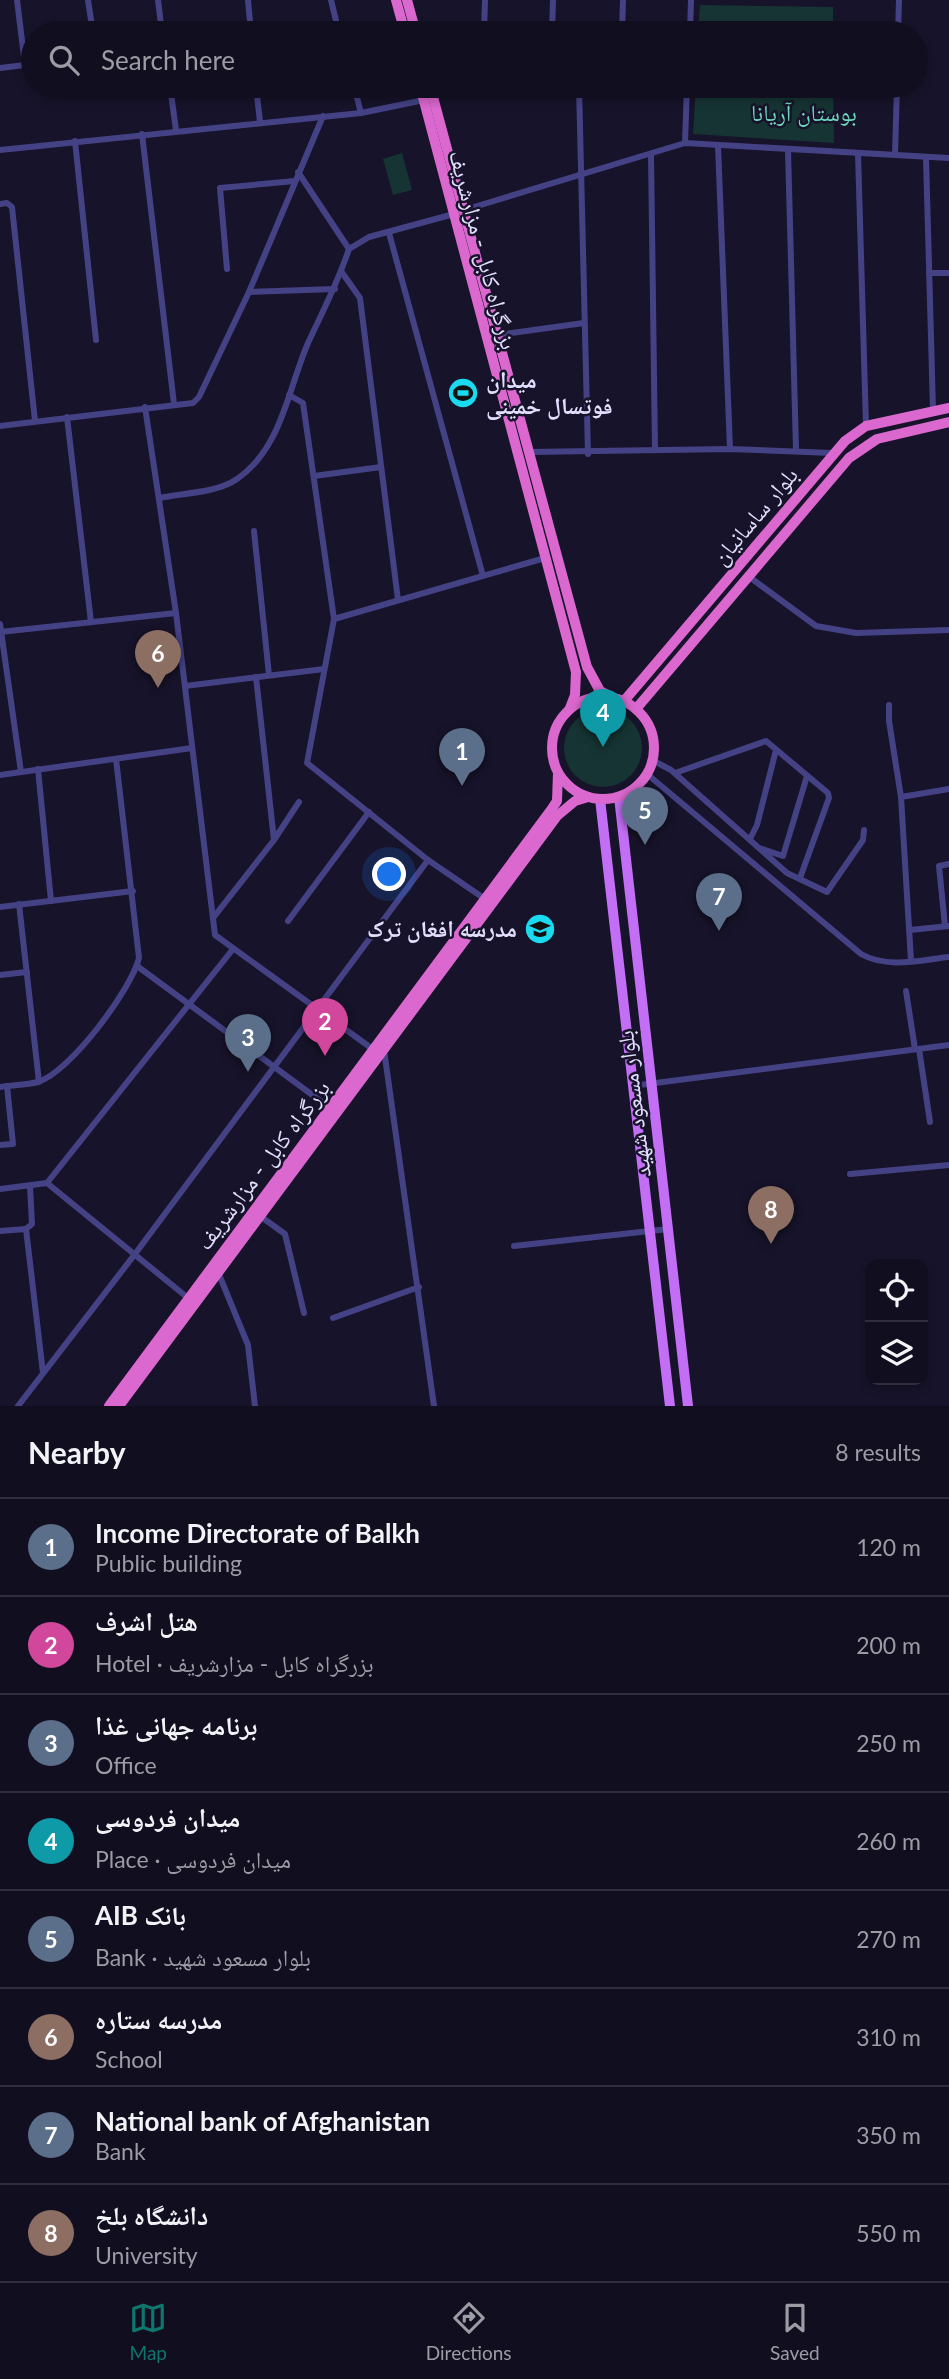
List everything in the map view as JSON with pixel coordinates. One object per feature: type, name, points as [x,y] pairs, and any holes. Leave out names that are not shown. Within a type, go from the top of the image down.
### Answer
[{"type":"highway","points":[[396,0],[402,21]]},
{"type":"highway","points":[[407,0],[413,21]]},
{"type":"highway","name":"بزرگراه کابل - مزارشریف","points":[[428,99],[576,671],[570,708]]},
{"type":"highway","name":"بزرگراه کابل - مزارشریف","points":[[459,212],[497,335],[587,667],[600,691],[611,697]]},
{"type":"highway","name":"بلوار ساسانیان","points":[[624,701],[832,453],[866,426],[949,408]]},
{"type":"highway","name":"بلوار ساسانیان","points":[[636,709],[849,457],[877,439],[949,422]]},
{"type":"highway","points":[[611,697],[624,701],[636,709],[650,727],[653,738],[652,760],[647,774],[635,788],[619,797],[600,799],[576,792],[558,773],[551,745],[554,731],[570,708],[590,698],[611,697]]},
{"type":"highway","name":"بزرگراه کابل - مزارشریف","points":[[108,1406],[330,1108],[379,1050],[524,853],[557,801],[558,773]]},
{"type":"highway","name":"بزرگراه کابل - مزارشریف","points":[[119,1406],[260,1216],[485,900],[566,806],[588,797]]},
{"type":"main road","name":"بلوار مسعود شهید","points":[[619,797],[688,1406]]},
{"type":"main road","name":"بلوار مسعود شهید","points":[[600,799],[670,1406]]},
{"type":"main road","points":[[667,1388],[686,1386]]},
{"type":"street","points":[[17,0],[21,32]]},
{"type":"street","points":[[88,0],[91,21]]},
{"type":"street","points":[[158,0],[161,21]]},
{"type":"street","points":[[248,0],[250,21]]},
{"type":"street","points":[[331,0],[336,21]]},
{"type":"street","points":[[484,21],[485,0]]},
{"type":"street","points":[[552,21],[553,0]]},
{"type":"street","points":[[622,21],[623,0]]},
{"type":"street","points":[[690,21],[691,0]]},
{"type":"street","points":[[898,21],[899,0]]},
{"type":"street","points":[[0,68],[21,65]]},
{"type":"street","points":[[172,98],[176,130]]},
{"type":"street","points":[[257,98],[260,122]]},
{"type":"street","points":[[357,98],[361,113]]},
{"type":"street","points":[[579,98],[588,454]]},
{"type":"street","points":[[685,143],[687,98]]},
{"type":"street","points":[[895,155],[897,98]]},
{"type":"street","points":[[0,150],[361,113],[428,99]]},
{"type":"street","points":[[0,426],[193,402],[200,397],[323,116]]},
{"type":"street","points":[[142,134],[174,404]]},
{"type":"street","points":[[75,141],[96,340]]},
{"type":"street","points":[[159,498],[219,487],[236,480],[267,448],[308,344],[335,289],[349,249],[369,237],[685,143],[949,158]]},
{"type":"street","points":[[718,145],[730,449]]},
{"type":"street","points":[[788,149],[796,450]]},
{"type":"street","points":[[858,153],[866,426]]},
{"type":"street","points":[[651,154],[655,450]]},
{"type":"street","points":[[926,157],[933,410]]},
{"type":"street","points":[[298,172],[349,249]]},
{"type":"street","points":[[227,269],[220,188],[295,181]]},
{"type":"street","points":[[0,204],[7,203],[12,207],[35,421]]},
{"type":"street","points":[[389,233],[482,576]]},
{"type":"street","points":[[341,271],[360,298],[398,600]]},
{"type":"street","points":[[929,273],[949,274]]},
{"type":"street","points":[[248,292],[335,289]]},
{"type":"street","points":[[497,335],[584,323]]},
{"type":"street","points":[[289,395],[303,403],[334,619],[307,763],[428,860],[485,900]]},
{"type":"street","points":[[145,407],[176,613],[215,935],[379,1050],[419,1287],[434,1406]]},
{"type":"street","points":[[68,417],[91,622]]},
{"type":"street","points":[[528,452],[588,454],[730,449],[832,453]]},
{"type":"street","points":[[314,476],[381,467]]},
{"type":"street","points":[[254,531],[269,675]]},
{"type":"street","points":[[334,619],[545,558]]},
{"type":"street","points":[[747,576],[816,626],[856,634],[949,630]]},
{"type":"street","points":[[21,772],[0,630],[176,613]]},
{"type":"street","points":[[185,686],[324,669]]},
{"type":"street","points":[[256,677],[274,840]]},
{"type":"street","points":[[889,705],[901,797],[911,961]]},
{"type":"street","points":[[675,773],[766,741],[828,793],[829,798],[800,878]]},
{"type":"street","points":[[0,775],[192,748]]},
{"type":"street","points":[[750,839],[757,825],[776,750]]},
{"type":"street","points":[[0,1145],[13,1144],[3,1086],[39,1082],[58,1070],[117,1006],[137,966],[139,958],[133,891],[116,759]]},
{"type":"street","points":[[652,760],[675,773],[787,873],[827,892],[863,840],[864,830]]},
{"type":"street","points":[[38,769],[51,901]]},
{"type":"street","points":[[647,774],[861,954],[879,962],[949,957]]},
{"type":"street","points":[[760,848],[783,856],[807,776]]},
{"type":"street","points":[[901,797],[949,789]]},
{"type":"street","points":[[213,918],[274,840],[299,802]]},
{"type":"street","points":[[288,921],[369,812]]},
{"type":"street","points":[[18,1406],[135,1254],[428,860]]},
{"type":"street","points":[[911,930],[947,926],[939,866],[949,864]]},
{"type":"street","points":[[0,906],[133,891]]},
{"type":"street","points":[[19,904],[39,1082]]},
{"type":"street","points":[[0,1189],[47,1183],[192,1004],[233,949]]},
{"type":"street","points":[[137,966],[330,1108]]},
{"type":"street","points":[[0,975],[27,972]]},
{"type":"street","points":[[906,992],[930,1122]]},
{"type":"street","points":[[632,1086],[949,1045]]},
{"type":"street","points":[[850,1174],[949,1165]]},
{"type":"street","points":[[47,1183],[188,1298]]},
{"type":"street","points":[[0,1231],[26,1229],[32,1224],[30,1186]]},
{"type":"street","points":[[260,1216],[285,1233],[304,1313]]},
{"type":"street","points":[[26,1229],[43,1373]]},
{"type":"street","points":[[514,1246],[667,1229]]},
{"type":"street","points":[[218,1272],[248,1345],[256,1406]]},
{"type":"street","points":[[333,1318],[419,1287]]},
{"type":"green space","points":[[700,5],[833,7],[833,21],[699,21]]},
{"type":"green space","name":"بوستان آریانا","points":[[695,98],[833,98],[834,143],[693,134]]},
{"type":"green space","points":[[402,153],[412,190],[393,195],[383,159]]},
{"type":"green space","points":[[603,709],[618,712],[631,720],[639,733],[642,748],[639,763],[631,776],[618,784],[603,787],[588,784],[575,776],[567,763],[564,748],[567,733],[575,720],[588,712]]},
{"type":"place","name":"میدان فوتسال خمینی","points":[[463,393]]},
{"type":"place","name":"مدرسه ستاره","points":[[158,688]]},
{"type":"place","name":"میدان فردوسی","points":[[603,747]]},
{"type":"place","name":"Income Directorate of Balkh","points":[[462,786]]},
{"type":"place","name":"AIB بانک","points":[[645,845]]},
{"type":"place","name":"مدرسه افغان ترک","points":[[540,929]]},
{"type":"place","name":"National bank of Afghanistan","points":[[719,931]]},
{"type":"place","name":"هتل اشرف","points":[[325,1056]]},
{"type":"place","name":"برنامه جهانی غذا","points":[[248,1072]]},
{"type":"place","name":"دانشگاه بلخ","points":[[771,1244]]}]
